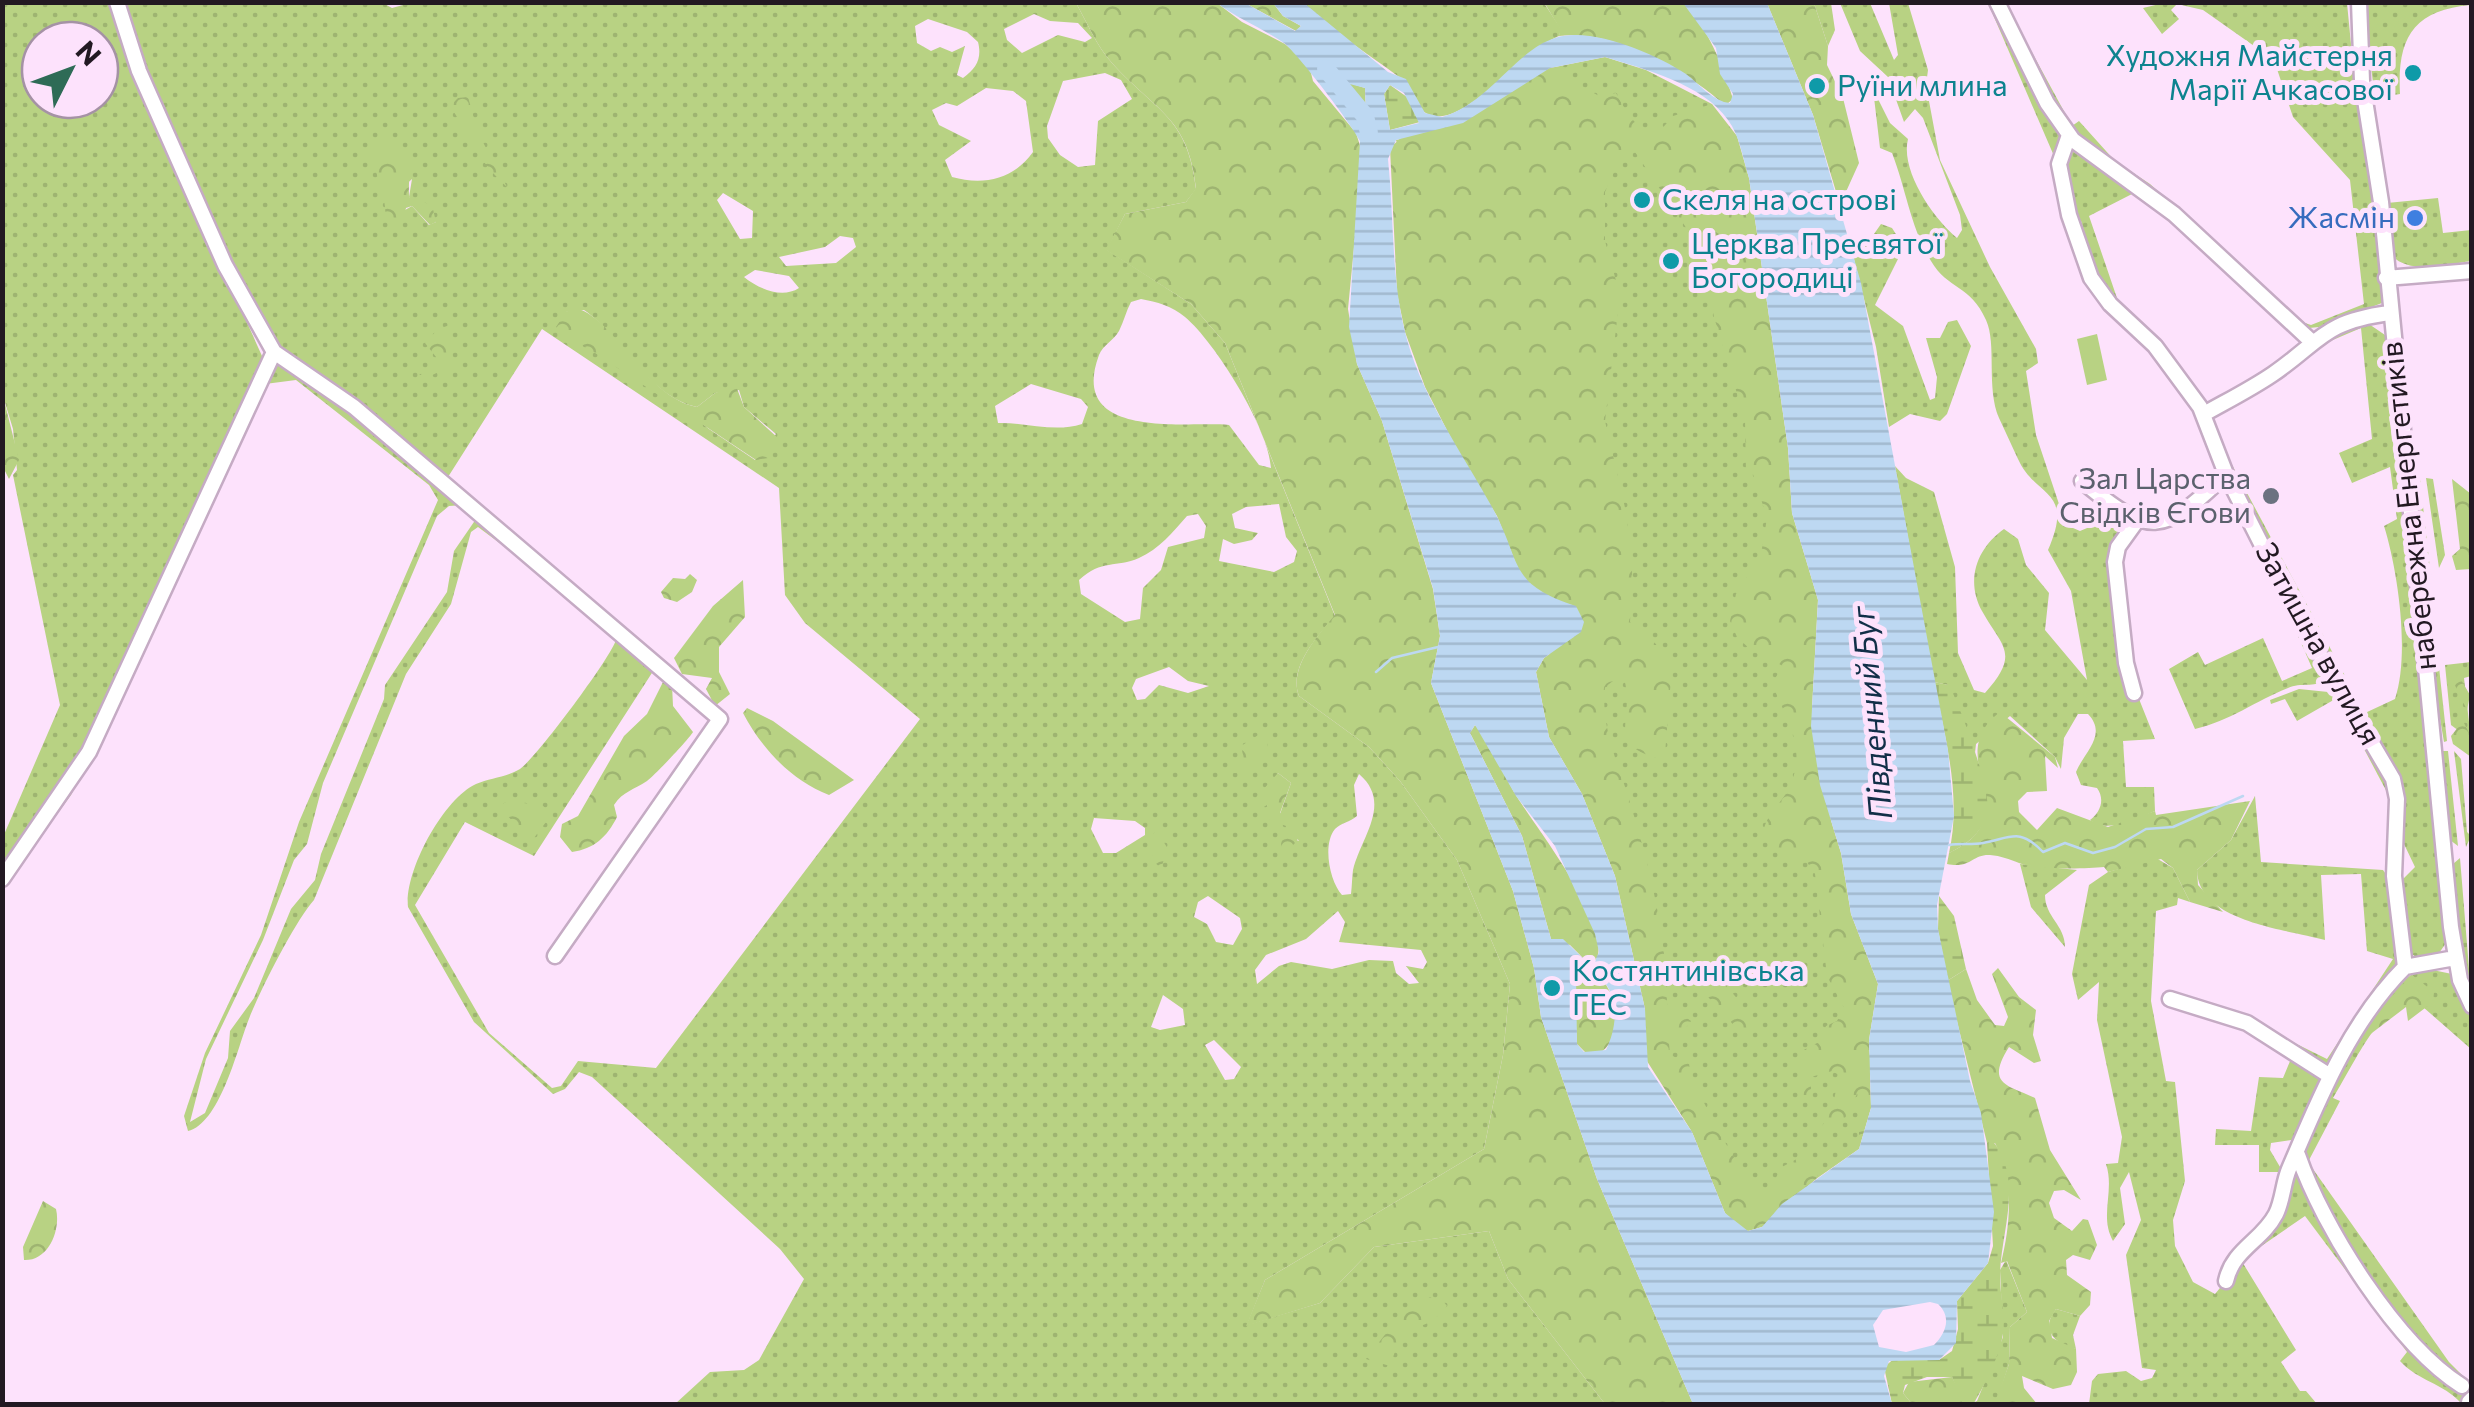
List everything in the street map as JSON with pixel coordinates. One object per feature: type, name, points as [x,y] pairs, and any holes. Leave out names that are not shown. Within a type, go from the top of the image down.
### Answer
[{"type":"street","points":[[117,2],[139,71],[225,265],[274,352],[354,407],[720,719],[555,956]]},
{"type":"street","points":[[1997,2],[2042,95],[2069,136],[2174,214],[2310,341]]},
{"type":"street","name":"набережна Енергетиків","points":[[2359,2],[2362,81],[2381,202],[2455,958],[2472,1006]]},
{"type":"street","name":"Затишна вулиця","points":[[2069,136],[2059,164],[2069,216],[2087,270],[2110,304],[2155,346],[2204,414],[2226,474],[2300,621],[2393,779],[2397,799],[2394,876],[2404,968]]},
{"type":"street","points":[[2386,278],[2472,271]]},
{"type":"street","points":[[2204,414],[2267,378],[2310,341],[2343,323],[2389,313]]},
{"type":"street","points":[[2,879],[51,812],[103,724],[274,352]]},
{"type":"street","points":[[2082,481],[2136,522],[2150,524],[2171,518],[2226,474]]},
{"type":"street","points":[[2134,693],[2126,663],[2115,562],[2118,548],[2136,522]]},
{"type":"street","points":[[2226,1281],[2234,1256],[2276,1212],[2330,1076],[2366,1014],[2404,968],[2455,958]]},
{"type":"street","points":[[2170,999],[2247,1022],[2330,1076]]},
{"type":"street","points":[[2298,1155],[2322,1213],[2369,1284],[2428,1362],[2462,1386]]},
{"type":"green space","points":[[381,2],[392,8],[414,2],[1076,3],[1107,57],[1178,130],[1186,145],[1196,189],[1186,202],[1125,214],[1107,250],[1191,304],[1225,343],[1259,427],[1225,365],[1197,329],[1175,310],[1141,299],[1131,302],[1119,331],[1099,355],[1094,383],[1100,402],[1115,414],[1136,421],[1229,425],[1259,465],[1271,468],[1263,437],[1335,616],[1301,663],[1299,696],[1369,747],[1400,781],[1457,860],[1510,984],[1503,1055],[1484,1149],[1265,1280],[1247,1325],[1320,1303],[1374,1247],[1489,1231],[1508,1279],[1605,1404],[675,1404],[710,1372],[744,1370],[759,1360],[804,1279],[780,1249],[592,1077],[579,1072],[565,1089],[553,1094],[474,1022],[408,907],[412,875],[439,820],[463,792],[515,772],[528,761],[587,686],[616,640],[591,611],[478,527],[471,532],[451,604],[406,674],[314,900],[287,941],[259,996],[218,1101],[199,1125],[188,1131],[184,1116],[205,1053],[261,935],[299,822],[438,500],[429,485],[296,380],[265,384],[71,795],[3,888],[2,878],[72,784],[271,353],[140,58],[122,3]],"holes":[[[1034,14],[1050,21],[1078,23],[1092,38],[1085,42],[1058,35],[1022,53],[1007,40],[1004,29]],[[928,19],[967,32],[978,42],[979,58],[963,78],[957,75],[965,46],[952,52],[940,47],[931,51],[917,43],[915,26]],[[1105,73],[1121,80],[1132,99],[1098,121],[1095,165],[1078,167],[1060,155],[1048,138],[1047,126],[1063,81]],[[986,88],[1013,91],[1026,101],[1033,152],[1017,169],[997,178],[975,181],[952,177],[945,160],[971,141],[939,125],[932,110],[946,103],[957,106]],[[412,179],[409,197],[436,222],[429,225],[412,206],[386,221],[387,202]],[[723,193],[753,211],[752,238],[740,239],[717,200]],[[840,236],[853,238],[856,247],[836,263],[786,266],[779,257],[825,247]],[[755,270],[789,276],[799,288],[785,293],[764,289],[744,277]],[[584,310],[598,321],[650,379],[679,401],[697,407],[715,393],[739,390],[744,407],[776,434],[755,460],[709,429],[566,312]],[[542,329],[779,488],[785,595],[805,623],[920,719],[656,1068],[578,1061],[561,1086],[552,1088],[489,1033],[415,905],[465,822],[534,856],[659,662],[448,477]],[[1031,384],[1081,399],[1088,407],[1082,424],[1061,428],[998,423],[995,406]],[[1279,504],[1286,537],[1297,551],[1294,562],[1274,572],[1219,561],[1223,539],[1234,544],[1252,540],[1258,533],[1235,528],[1232,514],[1246,507]],[[464,505],[476,519],[454,551],[447,592],[385,685],[384,699],[321,854],[315,880],[291,909],[254,998],[230,1031],[228,1058],[205,1113],[190,1122],[206,1059],[263,940],[294,860],[307,844],[323,783],[437,516],[449,506]],[[1198,514],[1206,526],[1204,538],[1168,547],[1161,570],[1143,588],[1140,619],[1125,622],[1081,594],[1079,580],[1087,573],[1139,558],[1159,545],[1187,516]],[[1169,667],[1188,681],[1209,686],[1188,693],[1159,685],[1145,699],[1137,700],[1132,688],[1136,679]],[[1278,773],[1291,783],[1280,814],[1299,841],[1286,836],[1287,826],[1267,805]],[[1359,774],[1369,785],[1374,808],[1353,870],[1351,894],[1342,895],[1331,873],[1328,853],[1331,836],[1340,825],[1357,816],[1354,785]],[[1094,818],[1135,821],[1145,828],[1145,835],[1116,853],[1103,853],[1091,829]],[[1208,896],[1240,918],[1242,929],[1233,945],[1216,942],[1207,924],[1194,917],[1198,902]],[[1338,911],[1345,922],[1339,942],[1421,950],[1427,962],[1423,969],[1406,966],[1419,983],[1409,984],[1396,973],[1393,961],[1369,960],[1332,969],[1291,962],[1279,966],[1257,984],[1255,970],[1266,955],[1306,939]],[[1163,995],[1183,1009],[1185,1025],[1160,1030],[1151,1027]],[[1214,1040],[1241,1067],[1234,1079],[1225,1080],[1205,1045]]]},
{"type":"green space","points":[[1544,2],[1683,3],[1708,36],[1733,99],[1727,104],[1720,101],[1666,64],[1623,45],[1559,36],[1560,29]]},
{"type":"green space","points":[[2168,2],[2347,3],[2357,106],[2372,187],[2382,303],[2319,327],[2309,328],[2300,322],[2084,144],[2057,113],[2005,3],[2072,126],[2079,121],[2115,161],[2150,184],[2305,323],[2311,325],[2364,304],[2350,180],[2293,117],[2274,60],[2203,10],[2177,4],[2171,10],[2179,19],[2162,34],[2143,8]]},
{"type":"green space","points":[[3,3],[111,3],[116,20],[20,20],[20,120],[120,120],[120,34],[262,356],[260,371],[85,746],[3,872],[3,837],[60,705],[13,475],[17,470],[13,429],[3,396]]},
{"type":"green space","points":[[1076,3],[1217,3],[1242,22],[1285,44],[1309,65],[1313,81],[1356,133],[1363,155],[1348,309],[1357,364],[1382,421],[1433,589],[1440,636],[1431,683],[1513,891],[1534,968],[1541,1017],[1597,1179],[1693,1404],[1605,1404],[1508,1279],[1489,1231],[1374,1247],[1320,1303],[1246,1326],[1265,1280],[1484,1149],[1503,1055],[1510,984],[1457,860],[1400,781],[1369,747],[1299,696],[1301,663],[1335,615],[1225,343],[1191,304],[1106,250],[1125,214],[1186,202],[1196,188],[1186,145],[1168,117],[1107,57]]},
{"type":"green space","points":[[1245,3],[1273,3],[1283,16],[1301,26],[1296,31]]},
{"type":"green space","points":[[1304,3],[1544,3],[1561,29],[1559,36],[1477,99],[1444,116],[1430,115],[1419,107],[1395,74],[1336,32]]},
{"type":"green space","points":[[1767,3],[1814,3],[1828,46],[1827,65],[1843,98],[1859,163],[1840,205],[1813,115]]},
{"type":"green space","points":[[1814,3],[1831,3],[1835,30],[1828,46]]},
{"type":"green space","points":[[1840,3],[1870,3],[1894,60],[1898,55],[1889,3],[1908,3],[1928,70],[1926,85],[1940,160],[1990,267],[2036,349],[2038,363],[2026,371],[2036,435],[2066,525],[2080,531],[2118,515],[2127,523],[2118,542],[2135,689],[2155,739],[2123,741],[2126,787],[2154,787],[2155,811],[2131,821],[2105,826],[2090,820],[2099,809],[2101,797],[2097,788],[2081,785],[2076,772],[2095,736],[2094,722],[2088,714],[2078,714],[2064,738],[2061,769],[2055,757],[2010,716],[1976,744],[1975,753],[1948,685],[1934,682],[1895,466],[1906,478],[1934,492],[1955,567],[1958,653],[1974,690],[1985,693],[2005,659],[2001,642],[1982,611],[1974,588],[1981,555],[2004,529],[2018,539],[2026,565],[2049,593],[2045,630],[2087,680],[2071,591],[2048,550],[2055,530],[2055,505],[2026,472],[1999,418],[1993,393],[1991,341],[1980,308],[1938,270],[1924,249],[1892,153],[1880,148],[1873,89],[1890,123],[1908,139],[1909,165],[1921,193],[1957,238],[1962,230],[1960,215],[1923,118],[1915,109],[1904,122],[1888,77],[1860,51]]},
{"type":"green space","points":[[1988,3],[1993,3],[2053,119],[2152,200],[2304,338],[2301,342],[2141,196],[2132,194],[2089,216],[2118,301],[2102,293],[2081,221],[2061,203],[2054,156]]},
{"type":"green space","points":[[2368,3],[2471,5],[2435,13],[2422,21],[2406,43],[2400,94],[2375,98],[2365,20]]},
{"type":"green space","points":[[1605,57],[1646,70],[1712,104],[1871,1063],[1859,1149],[1816,1179],[1762,1227],[1692,1132],[1396,140],[1421,134],[1550,68]]},
{"type":"green space","points":[[1550,68],[1599,96],[1616,93],[1633,120],[1651,131],[1659,132],[1673,116],[1712,104],[1737,136],[1749,178],[1788,448],[1792,513],[1818,600],[1811,726],[1820,785],[1841,853],[1851,914],[1878,984],[1869,1040],[1871,1108],[1859,1149],[1859,1090],[1841,1126],[1826,1138],[1821,1129],[1834,1100],[1839,1075],[1832,1071],[1811,1077],[1811,1102],[1803,1100],[1800,1052],[1819,1042],[1826,1026],[1837,1021],[1844,1008],[1827,976],[1815,874],[1807,862],[1792,860],[1781,852],[1764,828],[1789,788],[1796,754],[1792,730],[1772,683],[1783,666],[1752,651],[1737,637],[1730,621],[1736,594],[1761,554],[1767,518],[1751,468],[1746,473],[1745,420],[1714,317],[1705,268],[1685,226],[1635,152],[1622,154],[1605,192],[1605,241],[1620,295],[1605,421],[1626,512],[1632,573],[1630,622],[1670,656],[1672,665],[1665,754],[1657,758],[1641,752],[1626,736],[1624,679],[1617,678],[1605,687],[1604,702],[1608,732],[1656,904],[1667,1004],[1691,1021],[1678,1039],[1669,1043],[1670,1055],[1689,1063],[1721,1135],[1746,1176],[1765,1197],[1782,1167],[1804,1155],[1822,1165],[1816,1179],[1782,1204],[1762,1227],[1748,1231],[1736,1226],[1725,1213],[1692,1132],[1645,1058],[1645,1009],[1615,876],[1582,794],[1549,737],[1536,672],[1544,658],[1581,632],[1552,598],[1528,583],[1518,569],[1497,516],[1463,462],[1425,387],[1405,332],[1397,293],[1390,148],[1404,135],[1436,131]]},
{"type":"green space","points":[[1343,81],[1365,88],[1366,114],[1342,89]]},
{"type":"green space","points":[[1390,85],[1407,97],[1420,122],[1390,130],[1384,94]]},
{"type":"green space","points":[[468,97],[478,133],[507,187],[482,158],[450,106],[458,98]]},
{"type":"green space","points":[[383,134],[391,135],[407,159],[409,197],[432,205],[436,222],[430,225],[412,206],[406,208],[403,221],[391,225],[385,221],[383,195],[371,151]]},
{"type":"green space","points":[[2438,198],[2443,233],[2471,230],[2471,261],[2430,267],[2400,262],[2392,256],[2387,203]]},
{"type":"green space","points":[[1881,224],[1892,228],[1901,242],[1898,259],[1875,305],[1903,326],[1930,400],[1935,398],[1937,377],[1926,338],[1940,338],[1948,322],[1957,320],[1971,346],[1947,414],[1940,421],[1910,414],[1889,427],[1876,347],[1849,239],[1867,244]]},
{"type":"green space","points":[[574,308],[602,325],[645,373],[678,400],[697,407],[715,393],[736,386],[744,407],[778,438],[768,458],[756,460],[556,327],[566,312]]},
{"type":"green space","points":[[2366,322],[2385,335],[2393,410],[2389,417],[2405,520],[2447,933],[2446,943],[2437,956],[2418,958],[2410,953],[2400,882],[2415,867],[2404,844],[2402,796],[2347,701],[2235,484],[2224,450],[2365,713],[2395,699],[2402,636],[2398,589],[2384,526],[2397,519],[2390,467],[2352,483],[2339,453],[2372,439],[2361,328],[2314,348],[2327,336]]},
{"type":"green space","points":[[450,325],[447,339],[455,364],[422,380],[419,375],[440,362],[425,343],[438,329]]},
{"type":"green space","points":[[2097,334],[2107,380],[2087,385],[2077,339]]},
{"type":"green space","points":[[3,396],[19,460],[9,479],[3,467]]},
{"type":"green space","points":[[2426,478],[2433,479],[2445,555],[2439,568]]},
{"type":"green space","points":[[2420,479],[2430,569],[2425,571],[2413,480]]},
{"type":"green space","points":[[2452,479],[2471,494],[2471,569],[2456,570],[2452,556],[2460,549]]},
{"type":"green space","points":[[690,574],[697,580],[692,592],[677,602],[664,598],[661,592],[673,578],[685,579]]},
{"type":"green space","points":[[743,580],[745,617],[719,647],[719,672],[730,694],[715,706],[706,689],[712,678],[682,674],[674,658],[713,606]]},
{"type":"green space","points":[[2286,608],[2325,680],[2288,688],[2195,729],[2169,669],[2198,652],[2205,665],[2263,638],[2282,681],[2312,668]]},
{"type":"green space","points":[[2471,662],[2471,676],[2464,678],[2471,740],[2451,725],[2445,665]]},
{"type":"green space","points":[[2457,664],[2463,667],[2460,678],[2470,695],[2467,710],[2448,671]]},
{"type":"green space","points":[[2439,667],[2447,741],[2444,742],[2432,672]]},
{"type":"green space","points":[[666,676],[672,685],[673,706],[693,732],[651,777],[617,800],[617,817],[604,836],[587,848],[572,852],[560,837],[562,824],[578,816],[624,736],[647,714]]},
{"type":"green space","points":[[1934,682],[1949,685],[1954,696],[1974,749],[1988,803],[1985,821],[1977,833],[1949,853],[1953,789]]},
{"type":"green space","points":[[2299,689],[2338,693],[2385,770],[2389,796],[2337,698],[2297,721],[2285,699],[2271,704],[2270,700]]},
{"type":"green space","points":[[747,708],[773,721],[854,780],[829,795],[802,781],[759,739],[743,713]]},
{"type":"green space","points":[[2000,712],[2055,757],[2058,768],[2045,756],[2047,791],[2027,792],[2018,801],[2019,812],[2037,830],[2057,808],[2108,827],[2155,811],[2156,815],[2250,801],[2231,840],[2197,870],[2198,885],[2223,912],[2190,902],[2173,868],[2161,859],[2108,872],[2104,867],[2036,867],[1990,855],[1961,865],[1947,864],[1949,853],[1972,838],[1983,821],[1985,804],[1978,748],[1984,729]]},
{"type":"green space","points":[[2463,721],[2471,737],[2471,757],[2453,744],[2451,736]]},
{"type":"green space","points":[[1475,725],[1584,901],[1599,946],[1595,962],[1590,965],[1570,945],[1551,939],[1522,836],[1470,733]]},
{"type":"green space","points":[[1263,732],[1268,751],[1264,759],[1250,773],[1233,773],[1233,764],[1243,755],[1241,746]]},
{"type":"green space","points":[[2441,751],[2448,751],[2458,846],[2450,840]]},
{"type":"green space","points":[[2454,751],[2461,759],[2467,832],[2471,836],[2466,847]]},
{"type":"green space","points":[[1278,773],[1291,783],[1280,813],[1299,822],[1300,828],[1298,840],[1284,853],[1281,844],[1286,826],[1270,820],[1267,805],[1256,812],[1250,804]]},
{"type":"green space","points":[[2255,796],[2261,862],[2383,870],[2392,883],[2400,962],[2329,1068],[2264,1028],[2327,1059],[2393,959],[2367,951],[2361,874],[2321,875],[2325,940],[2247,920],[2212,901],[2201,887],[2197,870],[2231,840]]},
{"type":"green space","points":[[511,801],[543,806],[552,814],[534,838],[524,835],[502,809],[501,804]]},
{"type":"green space","points":[[1157,831],[1168,849],[1161,868],[1154,862],[1147,837]]},
{"type":"green space","points":[[2156,858],[2173,868],[2190,902],[2178,898],[2177,905],[2156,911],[2151,1001],[2166,1081],[2175,1082],[2185,1181],[2173,1220],[2175,1246],[2193,1282],[2215,1294],[2229,1277],[2236,1258],[2275,1222],[2297,1162],[2326,1225],[2364,1289],[2411,1346],[2465,1389],[2469,1385],[2425,1351],[2371,1282],[2323,1208],[2303,1156],[2316,1111],[2331,1082],[2388,997],[2423,968],[2452,974],[2471,1015],[2471,1049],[2407,993],[2383,1018],[2357,1056],[2333,1098],[2340,1101],[2308,1162],[2449,1362],[2471,1384],[2471,1393],[2461,1403],[2400,1361],[2407,1352],[2305,1216],[2241,1260],[2296,1350],[2281,1362],[2300,1391],[2306,1391],[2317,1404],[2089,1404],[2092,1381],[2098,1374],[2126,1371],[2141,1381],[2152,1378],[2156,1370],[2142,1368],[2126,1255],[2141,1220],[2129,1172],[2120,1188],[2125,1224],[2113,1241],[2107,1222],[2106,1164],[2118,1163],[2122,1137],[2097,1020],[2099,982],[2078,1000],[2072,974],[2089,885],[2108,872]]},
{"type":"green space","points":[[2460,858],[2471,993],[2464,970],[2452,875],[2453,864]]},
{"type":"green space","points":[[2020,864],[2077,870],[2045,895],[2065,947],[2031,907]]},
{"type":"green space","points":[[1939,896],[1954,916],[1966,969],[1947,981],[1938,929]]},
{"type":"green space","points":[[1694,967],[1730,990],[1744,1008],[1751,1028],[1738,1031],[1690,975],[1688,970]]},
{"type":"green space","points":[[1998,968],[2019,997],[2036,1010],[2033,1035],[2041,1061],[2034,1063],[2009,1047],[1999,1069],[2000,1076],[2009,1086],[2035,1098],[2050,1150],[2081,1200],[2064,1190],[2054,1191],[2049,1203],[2054,1218],[2072,1231],[2083,1219],[2088,1220],[2097,1245],[2090,1260],[2073,1255],[2066,1260],[2067,1275],[2091,1292],[2090,1305],[2080,1316],[2056,1309],[2049,1321],[2052,1338],[2076,1349],[2077,1372],[2071,1385],[2053,1389],[2022,1376],[2024,1388],[2037,1404],[1995,1403],[2009,1364],[2010,1327],[2027,1312],[2007,1261],[2001,1263],[2009,1217],[2008,1187],[1995,1143],[1987,1143],[1947,981],[1966,969],[1977,1000],[1995,1025],[2004,1026],[2008,1017],[1992,974]]},
{"type":"green space","points":[[1579,970],[1601,978],[1614,1007],[1611,1039],[1598,1054],[1585,1052],[1577,1044],[1573,973]]},
{"type":"green space","points":[[2412,975],[2434,992],[2433,1002],[2408,1021],[2406,1007],[2364,1039],[2367,1022]]},
{"type":"green space","points":[[2293,1054],[2326,1076],[2299,1139],[2271,1143],[2270,1150],[2283,1172],[2259,1172],[2259,1145],[2215,1145],[2216,1129],[2251,1131],[2259,1077],[2283,1078]]},
{"type":"green space","points":[[1992,1140],[2002,1156],[2009,1189],[2000,1277],[2003,1331],[1997,1355],[1974,1403],[1962,1402],[1952,1377],[1927,1377],[1905,1385],[1903,1393],[1912,1404],[1892,1404],[1884,1367],[1895,1358],[1939,1360],[1952,1351],[1958,1329],[1957,1301],[1988,1263],[1993,1246],[1987,1143]]},
{"type":"green space","points":[[43,1201],[56,1209],[55,1234],[46,1250],[24,1260],[23,1247]]},
{"type":"green space","points":[[2006,1260],[2027,1312],[2010,1327],[2009,1364],[1996,1404],[1970,1404],[1977,1401],[2003,1337],[2000,1270]]},
{"type":"green space","points":[[1430,1297],[1447,1306],[1433,1321],[1401,1334],[1390,1366],[1366,1359],[1405,1309]]},
{"type":"green space","points":[[2056,1309],[2080,1316],[2073,1335],[2076,1349],[2061,1343],[2049,1329]]},
{"type":"green space","points":[[1952,1377],[1966,1404],[1912,1404],[1903,1393],[1909,1382]]},
{"type":"water","name":"Південний Буг","points":[[1217,3],[1245,3],[1295,31],[1301,26],[1283,16],[1273,3],[1304,3],[1388,72],[1406,79],[1425,113],[1442,117],[1474,101],[1541,44],[1570,35],[1605,39],[1641,51],[1673,66],[1712,96],[1730,103],[1733,94],[1720,74],[1716,48],[1683,3],[1767,3],[1813,115],[1861,283],[1948,750],[1954,816],[1937,905],[1938,929],[1970,1081],[1981,1113],[1994,1212],[1988,1263],[1957,1301],[1956,1343],[1939,1360],[1889,1361],[1884,1376],[1892,1404],[1693,1404],[1597,1179],[1541,1017],[1534,968],[1513,891],[1431,683],[1440,636],[1433,588],[1382,421],[1357,364],[1349,327],[1360,141],[1291,49]],"holes":[[[1605,57],[1688,87],[1717,107],[1736,133],[1749,178],[1788,448],[1792,513],[1818,600],[1811,726],[1820,785],[1841,853],[1851,914],[1878,984],[1869,1040],[1871,1108],[1859,1149],[1782,1204],[1762,1227],[1748,1231],[1725,1213],[1692,1132],[1648,1067],[1645,1009],[1615,876],[1582,794],[1549,737],[1536,672],[1544,658],[1581,632],[1584,622],[1576,606],[1538,589],[1519,569],[1502,526],[1430,398],[1404,328],[1395,265],[1388,159],[1396,140],[1463,123],[1550,68]],[[1342,82],[1365,88],[1366,114],[1342,89]],[[1390,85],[1404,93],[1419,123],[1390,130],[1384,94]],[[1475,725],[1516,796],[1555,846],[1595,934],[1599,952],[1594,963],[1589,964],[1563,939],[1551,939],[1522,836],[1470,733]],[[1576,971],[1601,978],[1614,1004],[1613,1032],[1606,1050],[1584,1052],[1577,1044]],[[1930,1302],[1938,1304],[1946,1320],[1934,1345],[1906,1352],[1879,1347],[1873,1325],[1883,1310]]]},
{"type":"waterway","points":[[1326,69],[1365,116],[1369,133]]},
{"type":"waterway","points":[[1376,672],[1392,658],[1438,647]]},
{"type":"waterway","points":[[1949,845],[1979,844],[2014,836],[2027,839],[2043,852],[2065,843],[2093,853],[2115,847],[2146,829],[2173,827],[2243,796]]},
{"type":"place","name":"Художня Майстерня Марії Ачкасової","points":[[2413,73]]},
{"type":"place","name":"Руїни млина","points":[[1817,86]]},
{"type":"place","name":"Скеля на острові","points":[[1642,200]]},
{"type":"place","name":"Жасмін","points":[[2415,218]]},
{"type":"place","name":"Церква Пресвятої Богородиці","points":[[1671,261]]},
{"type":"place","name":"Зал Царства Свідків Єгови","points":[[2271,496]]},
{"type":"place","name":"Костянтинівська ГЕС","points":[[1552,988]]}]
